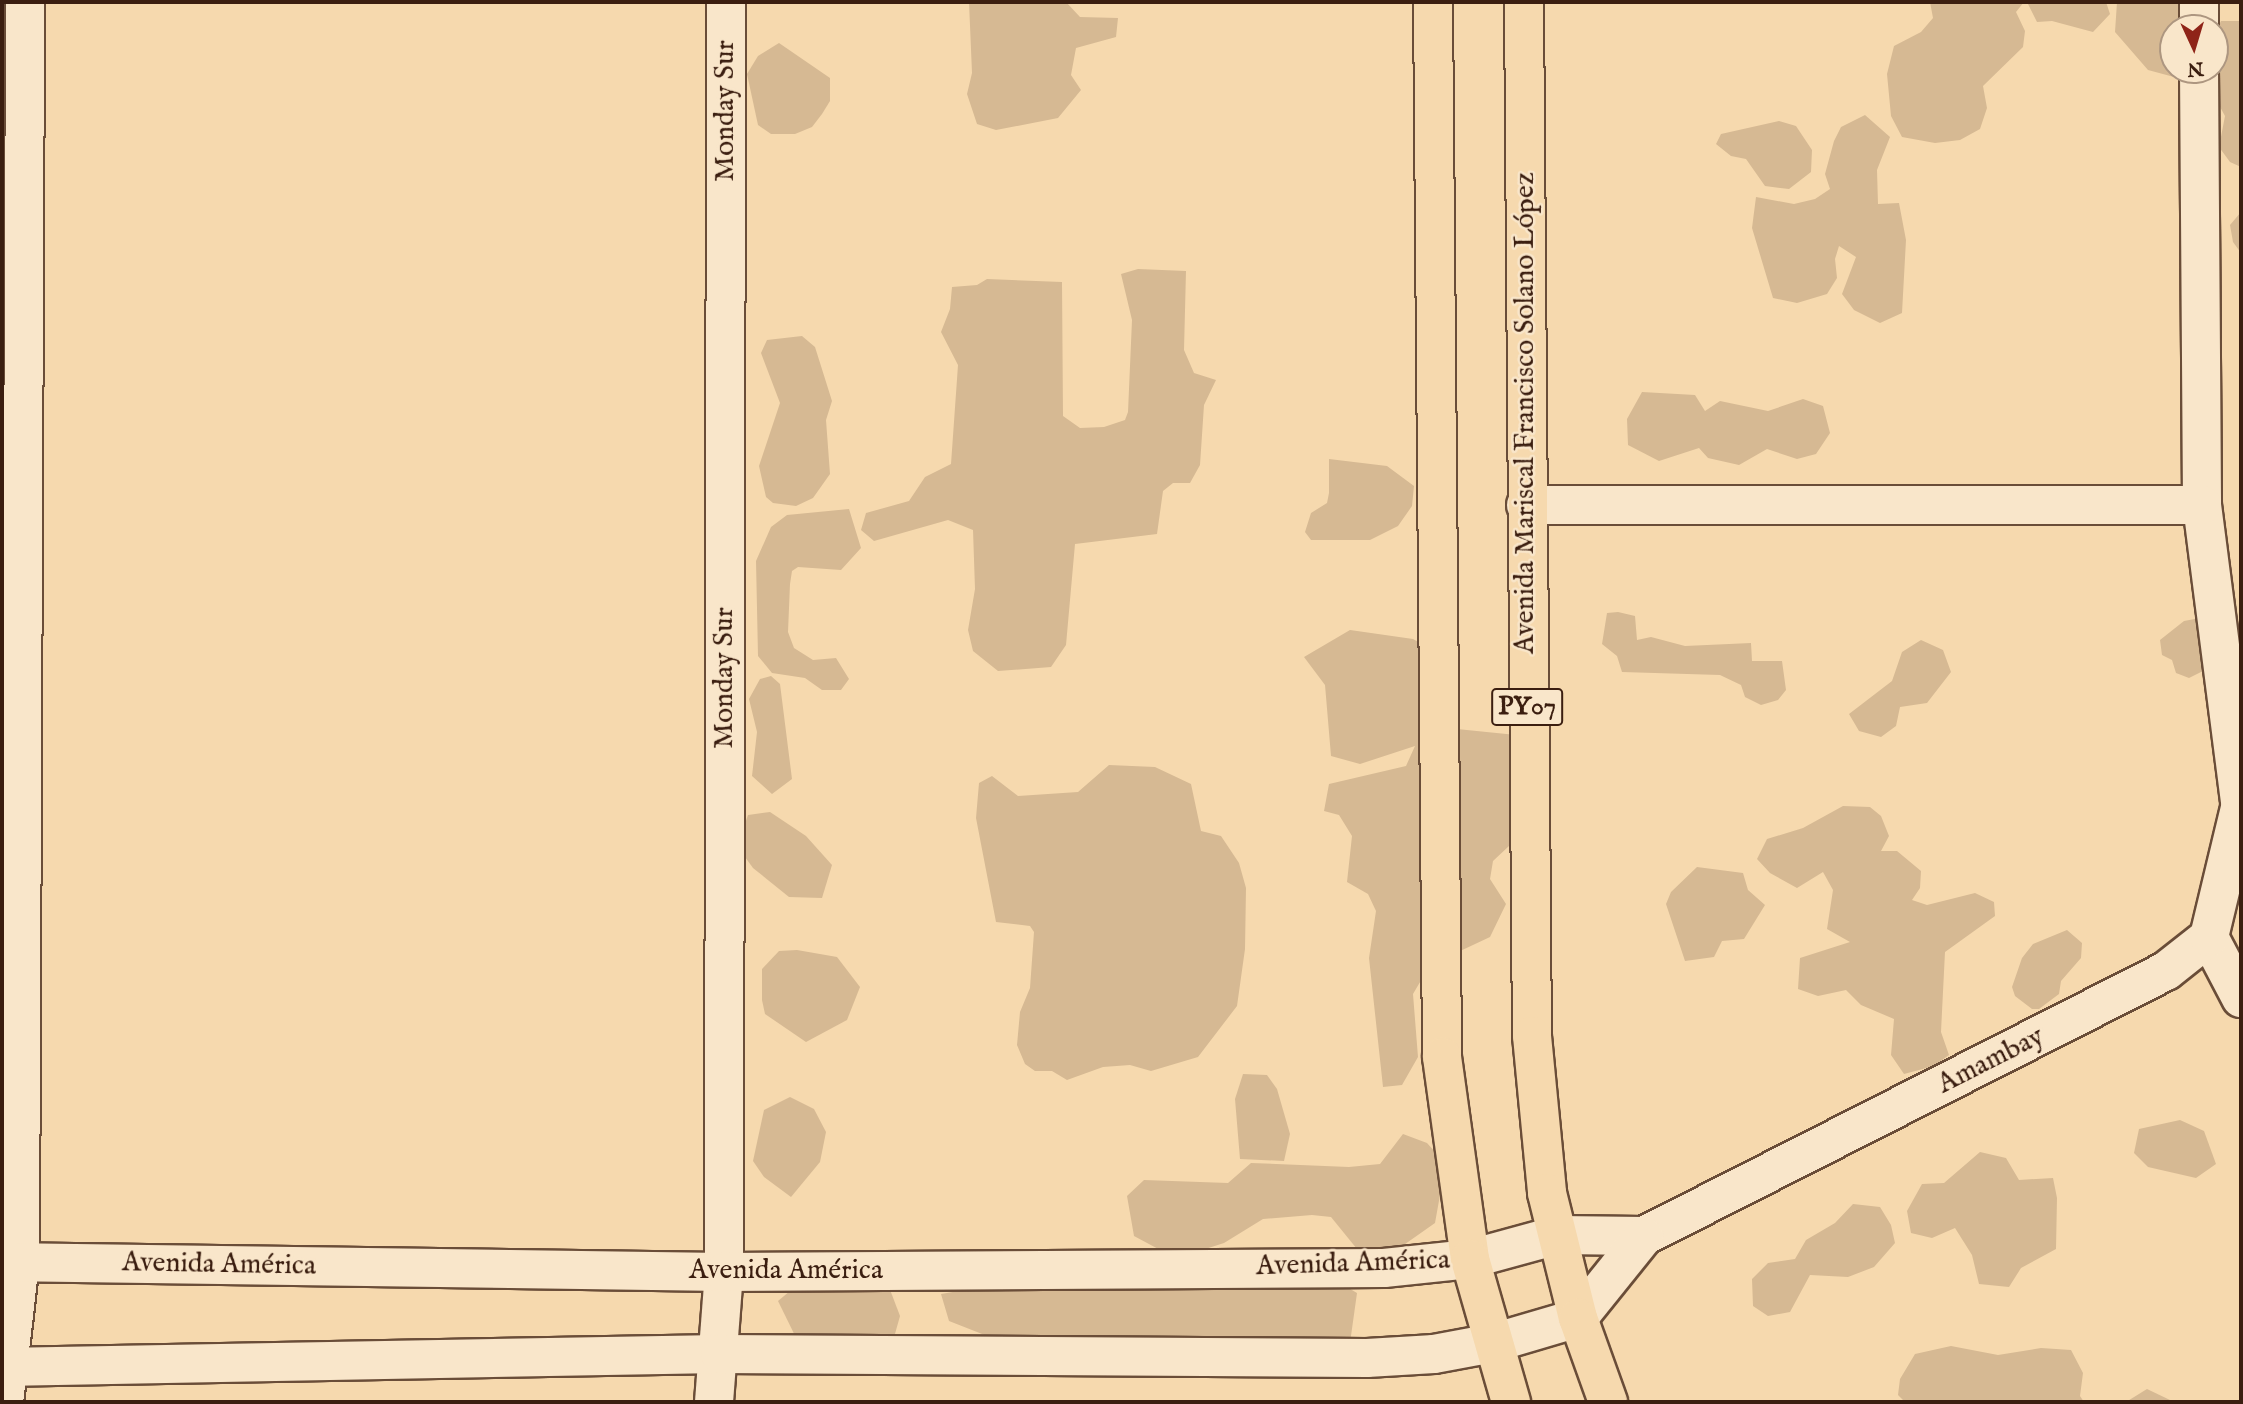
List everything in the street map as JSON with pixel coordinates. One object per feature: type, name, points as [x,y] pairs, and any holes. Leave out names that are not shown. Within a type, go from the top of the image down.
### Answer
[{"type":"main road","points":[[1433,2],[1442,1057],[1470,1259],[1511,1402]]},
{"type":"main road","name":"Avenida Mariscal Francisco Solano López","points":[[1524,2],[1528,952],[1537,1115],[1546,1193],[1578,1318],[1608,1402]]},
{"type":"street","points":[[25,2],[11,1262],[5,1379],[720,1354],[1367,1358],[1434,1354],[1493,1343],[1578,1318],[1644,1236]]},
{"type":"street","name":"Monday Sur","points":[[714,1402],[720,1354],[724,1272],[726,2]]},
{"type":"street","points":[[2199,84],[2202,505],[2241,806],[2209,937],[2241,998]]},
{"type":"street","points":[[1526,505],[2202,505]]},
{"type":"street","name":"Amambay","points":[[1644,1236],[2166,971],[2209,937]]},
{"type":"street","name":"Avenida América","points":[[11,1262],[724,1272],[1384,1268],[1470,1259],[1558,1235],[1644,1236]]},
{"type":"shaded area","points":[[969,2],[1066,2],[1080,17],[1118,18],[1116,37],[1076,48],[1071,75],[1081,90],[1058,118],[996,130],[977,124],[967,94],[972,73]]},
{"type":"shaded area","points":[[1930,2],[2024,2],[2016,12],[2025,31],[2023,47],[1983,86],[1987,108],[1980,129],[1960,140],[1935,143],[1902,137],[1891,116],[1887,74],[1894,46],[1921,32],[1933,18]]},
{"type":"shaded area","points":[[2027,2],[2106,2],[2110,14],[2093,32],[2052,21],[2037,22]]},
{"type":"shaded area","points":[[2117,2],[2191,2],[2190,14],[2159,14],[2159,73],[2148,70],[2115,32]]},
{"type":"shaded area","points":[[2229,21],[2241,21],[2241,167],[2230,162],[2219,147],[2225,116],[2214,96],[2214,84],[2229,84]]},
{"type":"shaded area","points":[[779,43],[830,78],[830,101],[822,114],[812,127],[795,134],[771,134],[758,125],[747,74],[758,56]]},
{"type":"shaded area","points":[[1865,115],[1890,137],[1877,170],[1878,204],[1899,203],[1906,240],[1902,313],[1880,323],[1854,310],[1842,294],[1856,257],[1839,246],[1835,259],[1837,278],[1827,294],[1797,303],[1773,298],[1752,228],[1756,197],[1794,204],[1815,199],[1830,189],[1825,174],[1834,141],[1841,127]]},
{"type":"shaded area","points":[[1779,121],[1796,126],[1812,150],[1811,172],[1789,189],[1765,186],[1746,159],[1731,156],[1716,144],[1721,134]]},
{"type":"shaded area","points":[[2241,212],[2241,253],[2233,242],[2230,225]]},
{"type":"shaded area","points":[[1138,269],[1186,271],[1184,350],[1194,373],[1216,380],[1204,405],[1200,465],[1190,483],[1173,483],[1163,491],[1157,534],[1075,544],[1066,645],[1051,667],[998,671],[973,651],[968,630],[975,589],[973,530],[948,520],[874,541],[861,530],[866,513],[909,501],[925,477],[951,464],[958,365],[941,332],[950,309],[952,287],[977,285],[987,279],[1062,282],[1063,416],[1080,428],[1104,427],[1125,420],[1128,412],[1132,320],[1121,274]]},
{"type":"shaded area","points":[[802,336],[815,347],[832,401],[826,420],[830,474],[813,498],[796,506],[773,503],[766,497],[759,466],[780,403],[761,353],[767,340]]},
{"type":"shaded area","points":[[1642,392],[1695,395],[1705,411],[1720,401],[1768,411],[1803,399],[1823,406],[1830,433],[1816,454],[1797,459],[1767,449],[1739,465],[1708,458],[1699,448],[1659,461],[1628,445],[1627,419]]},
{"type":"shaded area","points":[[1329,459],[1387,466],[1414,486],[1412,506],[1398,526],[1370,540],[1311,540],[1305,532],[1311,513],[1327,503]]},
{"type":"shaded area","points":[[849,509],[861,548],[841,570],[798,567],[792,571],[790,584],[788,632],[794,648],[813,660],[836,658],[849,679],[841,690],[822,690],[805,678],[772,673],[758,656],[756,561],[771,527],[787,515]]},
{"type":"shaded area","points":[[1618,612],[1635,616],[1637,640],[1651,637],[1685,646],[1751,643],[1752,661],[1782,661],[1786,690],[1778,700],[1761,705],[1745,697],[1741,685],[1720,675],[1622,672],[1617,656],[1602,644],[1607,613]]},
{"type":"shaded area","points":[[2200,618],[2203,671],[2189,678],[2176,673],[2172,660],[2162,655],[2160,640],[2184,621]]},
{"type":"shaded area","points":[[1350,630],[1413,639],[1431,649],[1432,732],[1419,743],[1457,729],[1527,736],[1551,782],[1544,832],[1509,846],[1493,861],[1490,879],[1506,904],[1490,937],[1441,960],[1423,977],[1413,994],[1418,1057],[1402,1085],[1383,1087],[1369,958],[1376,911],[1368,894],[1347,882],[1352,836],[1339,815],[1324,811],[1329,784],[1406,766],[1415,746],[1360,764],[1331,756],[1325,685],[1304,657]]},
{"type":"shaded area","points":[[1921,640],[1943,650],[1951,672],[1927,703],[1900,707],[1896,726],[1881,737],[1859,731],[1849,714],[1892,681],[1902,652]]},
{"type":"shaded area","points":[[771,676],[780,684],[792,779],[772,794],[752,776],[757,732],[749,699],[760,679]]},
{"type":"shaded area","points":[[1109,765],[1155,767],[1191,784],[1201,831],[1221,836],[1239,863],[1246,888],[1245,949],[1237,1006],[1198,1057],[1151,1071],[1130,1065],[1103,1067],[1067,1080],[1052,1071],[1035,1071],[1025,1064],[1017,1045],[1020,1012],[1030,988],[1034,932],[1030,926],[996,922],[976,818],[979,783],[992,776],[1018,796],[1078,792]]},
{"type":"shaded area","points":[[1843,806],[1870,807],[1881,816],[1889,836],[1881,851],[1897,851],[1921,871],[1920,888],[1912,900],[1927,905],[1975,893],[1994,902],[1995,916],[1945,952],[1941,1032],[1949,1055],[1934,1066],[1904,1074],[1891,1055],[1894,1019],[1861,1005],[1846,990],[1818,996],[1798,989],[1800,958],[1850,942],[1827,929],[1833,890],[1823,872],[1797,888],[1770,873],[1757,859],[1767,839],[1803,828]]},
{"type":"shaded area","points":[[770,812],[806,836],[832,865],[822,898],[789,897],[753,868],[737,846],[748,815]]},
{"type":"shaded area","points":[[1697,867],[1743,873],[1748,890],[1765,905],[1744,939],[1722,941],[1714,957],[1685,961],[1666,904],[1671,892]]},
{"type":"shaded area","points":[[2067,930],[2082,943],[2081,958],[2061,981],[2059,994],[2039,1009],[2032,1009],[2015,996],[2012,987],[2022,958],[2033,944]]},
{"type":"shaded area","points":[[797,950],[837,957],[860,987],[847,1020],[806,1042],[765,1014],[762,1000],[762,969],[779,951]]},
{"type":"shaded area","points":[[1243,1074],[1267,1075],[1277,1089],[1290,1134],[1284,1161],[1240,1159],[1235,1099]]},
{"type":"shaded area","points":[[790,1097],[814,1109],[826,1132],[820,1162],[791,1197],[764,1177],[753,1161],[764,1110]]},
{"type":"shaded area","points":[[2180,1120],[2204,1131],[2216,1164],[2196,1178],[2148,1167],[2134,1153],[2139,1129]]},
{"type":"shaded area","points":[[1403,1134],[1427,1143],[1436,1153],[1440,1195],[1435,1223],[1398,1249],[1357,1249],[1331,1217],[1312,1215],[1263,1219],[1224,1243],[1196,1252],[1162,1251],[1134,1236],[1127,1196],[1144,1180],[1228,1183],[1251,1163],[1349,1167],[1380,1164]]},
{"type":"shaded area","points":[[1980,1152],[2006,1158],[2019,1180],[2053,1178],[2057,1198],[2056,1249],[2021,1268],[2009,1287],[1979,1284],[1972,1255],[1955,1228],[1932,1238],[1911,1233],[1907,1211],[1922,1184],[1944,1183]]},
{"type":"shaded area","points":[[1853,1204],[1880,1207],[1891,1225],[1895,1243],[1874,1267],[1848,1277],[1810,1275],[1790,1312],[1768,1316],[1753,1306],[1752,1279],[1768,1263],[1795,1259],[1806,1240],[1835,1223]]},
{"type":"shaded area","points":[[1225,1274],[1340,1283],[1357,1293],[1350,1343],[1000,1341],[949,1321],[941,1294],[976,1288],[1139,1282],[1154,1290]]},
{"type":"shaded area","points":[[808,1276],[889,1287],[900,1316],[891,1348],[804,1354],[778,1301]]},
{"type":"shaded area","points":[[1951,1346],[1998,1355],[2041,1348],[2071,1350],[2083,1373],[2080,1396],[2084,1402],[1905,1402],[1898,1395],[1900,1379],[1915,1354]]},
{"type":"shaded area","points":[[2147,1389],[2170,1400],[2170,1402],[2126,1402]]}]
